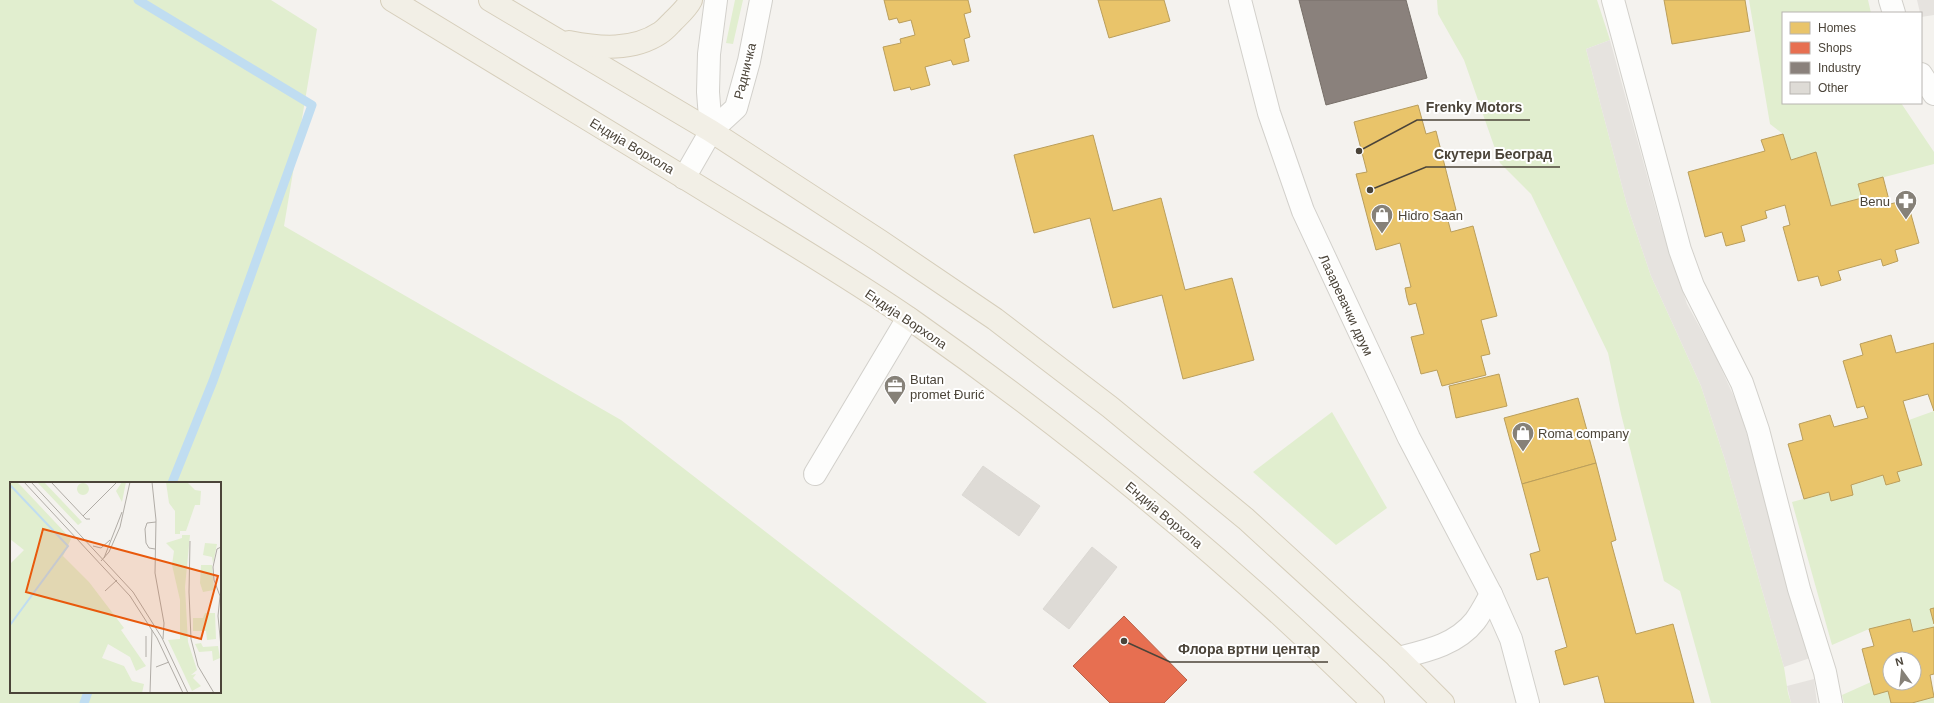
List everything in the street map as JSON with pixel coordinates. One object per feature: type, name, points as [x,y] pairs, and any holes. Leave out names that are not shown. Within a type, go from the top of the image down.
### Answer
[{"type":"main road","name":"Ендија Ворхола","points":[[392,0],[684,178],[908,318],[1073,440],[1154,506],[1304,636],[1373,703]]},
{"type":"main road","points":[[490,0],[711,131],[955,291],[1045,357],[1162,449],[1246,519],[1398,658],[1443,703]]},
{"type":"main road","points":[[554,39],[590,46],[613,47],[637,44],[660,34],[692,0]]},
{"type":"street","points":[[711,131],[708,92],[709,54],[716,0]]},
{"type":"street","name":"Радничка","points":[[684,178],[711,131],[736,108],[749,61],[761,0]]},
{"type":"street","name":"Лазаревачки друм","points":[[1240,0],[1252,50],[1278,143],[1309,225],[1409,438],[1491,594],[1511,639],[1528,703]]},
{"type":"street","points":[[1613,0],[1685,264],[1693,286],[1742,383],[1758,430],[1799,589],[1825,672],[1831,703]]},
{"type":"street","points":[[1890,0],[1894,12]]},
{"type":"street","points":[[1922,76],[1934,94]]},
{"type":"street","points":[[815,474],[908,318]]},
{"type":"street","points":[[1398,658],[1436,648],[1457,638],[1476,620],[1491,594]]},
{"type":"green space","points":[[0,0],[271,0],[317,29],[284,226],[621,420],[987,703],[0,703]]},
{"type":"green space","points":[[735,0],[743,0],[733,44],[726,43]]},
{"type":"green space","points":[[1437,0],[1597,0],[1610,40],[1586,49],[1627,205],[1651,276],[1701,386],[1725,460],[1784,667],[1791,703],[1711,703],[1680,591],[1664,581],[1621,414],[1608,353],[1531,194],[1500,163],[1464,60],[1438,14]]},
{"type":"green space","points":[[1749,0],[1868,0],[1871,12],[1782,12],[1782,104],[1902,104],[1934,152],[1934,164],[1858,184],[1862,198],[1831,206],[1816,153],[1791,160],[1783,134],[1770,124]]},
{"type":"green space","points":[[1934,411],[1934,608],[1930,609],[1934,627],[1913,632],[1909,619],[1869,629],[1832,645],[1792,502],[1829,492],[1831,501],[1853,495],[1851,485],[1883,475],[1886,485],[1899,481],[1897,472],[1922,465],[1909,420]]},
{"type":"green space","points":[[1332,412],[1387,508],[1336,545],[1253,472]]},
{"type":"green space","points":[[1871,682],[1874,694],[1888,691],[1891,703],[1844,703],[1842,695]]},
{"type":"green space","points":[[1934,697],[1934,703],[1912,703]]},
{"type":"shaded area","points":[[1917,0],[1934,0],[1934,15],[1922,17],[1922,12],[1920,12]]},
{"type":"shaded area","points":[[1610,40],[1660,223],[1687,304],[1715,355],[1740,410],[1810,658],[1784,667],[1725,460],[1701,386],[1651,276],[1627,205],[1586,49]]},
{"type":"shaded area","points":[[1814,679],[1817,703],[1791,703],[1787,686]]},
{"type":"building: Homes","points":[[884,0],[968,0],[971,12],[964,14],[970,37],[964,39],[969,61],[953,65],[951,60],[925,67],[930,85],[911,90],[910,87],[894,91],[883,47],[901,43],[900,39],[915,35],[911,20],[899,23],[897,18],[889,20]]},
{"type":"building: Homes","points":[[1098,0],[1164,0],[1170,21],[1109,38]]},
{"type":"building: Homes","points":[[1664,0],[1745,0],[1750,31],[1672,44]]},
{"type":"building: Homes","points":[[1418,105],[1426,134],[1436,131],[1456,210],[1446,213],[1451,232],[1473,226],[1497,316],[1481,320],[1490,354],[1481,356],[1486,375],[1442,386],[1437,370],[1421,374],[1411,337],[1424,334],[1416,303],[1409,305],[1407,298],[1405,288],[1411,287],[1400,243],[1376,250],[1356,174],[1367,172],[1354,122]]},
{"type":"building: Homes","points":[[1783,134],[1791,160],[1816,152],[1831,206],[1862,198],[1858,184],[1883,177],[1890,204],[1907,200],[1919,243],[1895,250],[1898,261],[1883,266],[1881,259],[1838,271],[1841,280],[1821,286],[1818,276],[1798,281],[1783,227],[1790,225],[1785,205],[1765,211],[1767,218],[1741,226],[1745,241],[1726,246],[1722,232],[1705,237],[1688,172],[1765,151],[1761,140]]},
{"type":"building: Homes","points":[[1093,135],[1113,211],[1161,198],[1185,290],[1232,278],[1254,360],[1183,379],[1162,295],[1113,308],[1090,218],[1034,233],[1014,155]]},
{"type":"building: Homes","points":[[1891,335],[1896,353],[1934,343],[1934,411],[1928,394],[1903,401],[1922,465],[1897,472],[1900,481],[1886,485],[1883,475],[1851,485],[1853,495],[1831,501],[1829,492],[1804,499],[1788,444],[1803,440],[1799,424],[1830,415],[1834,427],[1868,418],[1864,406],[1857,408],[1843,361],[1863,355],[1860,344]]},
{"type":"building: Homes","points":[[1499,374],[1507,406],[1456,418],[1449,386]]},
{"type":"building: Homes","points":[[1578,398],[1596,463],[1522,484],[1504,418]]},
{"type":"building: Homes","points":[[1596,463],[1616,540],[1611,542],[1636,634],[1673,624],[1694,703],[1605,703],[1598,676],[1564,685],[1555,651],[1567,647],[1548,577],[1537,580],[1530,554],[1540,551],[1522,484]]},
{"type":"building: Homes","points":[[1934,608],[1934,624],[1930,609]]},
{"type":"building: Homes","points":[[1910,619],[1913,632],[1934,627],[1934,674],[1930,675],[1934,697],[1912,703],[1891,703],[1888,691],[1874,695],[1862,649],[1874,646],[1869,629]]},
{"type":"building: Shops","points":[[1124,616],[1187,680],[1164,703],[1110,703],[1073,666]]},
{"type":"building: Industry","points":[[1299,0],[1406,0],[1427,78],[1326,105]]},
{"type":"building: Other","points":[[983,466],[1040,506],[1019,536],[962,495]]},
{"type":"building: Other","points":[[1092,547],[1117,567],[1069,629],[1043,609]]},
{"type":"waterway","points":[[138,0],[312,105],[213,381],[172,482]]},
{"type":"waterway","points":[[84,703],[88,693]]},
{"type":"place","name":"Frenky Motors","points":[[1359,151]]},
{"type":"place","name":"Скутери Београд","points":[[1370,190]]},
{"type":"place","name":"Benu","points":[[1906,220]]},
{"type":"place","name":"Hidro Saan","points":[[1382,234]]},
{"type":"place","name":"Butan promet Đurić","points":[[895,406]]},
{"type":"place","name":"Roma company","points":[[1523,452]]},
{"type":"place","name":"Флора вртни центар","points":[[1124,641]]}]
